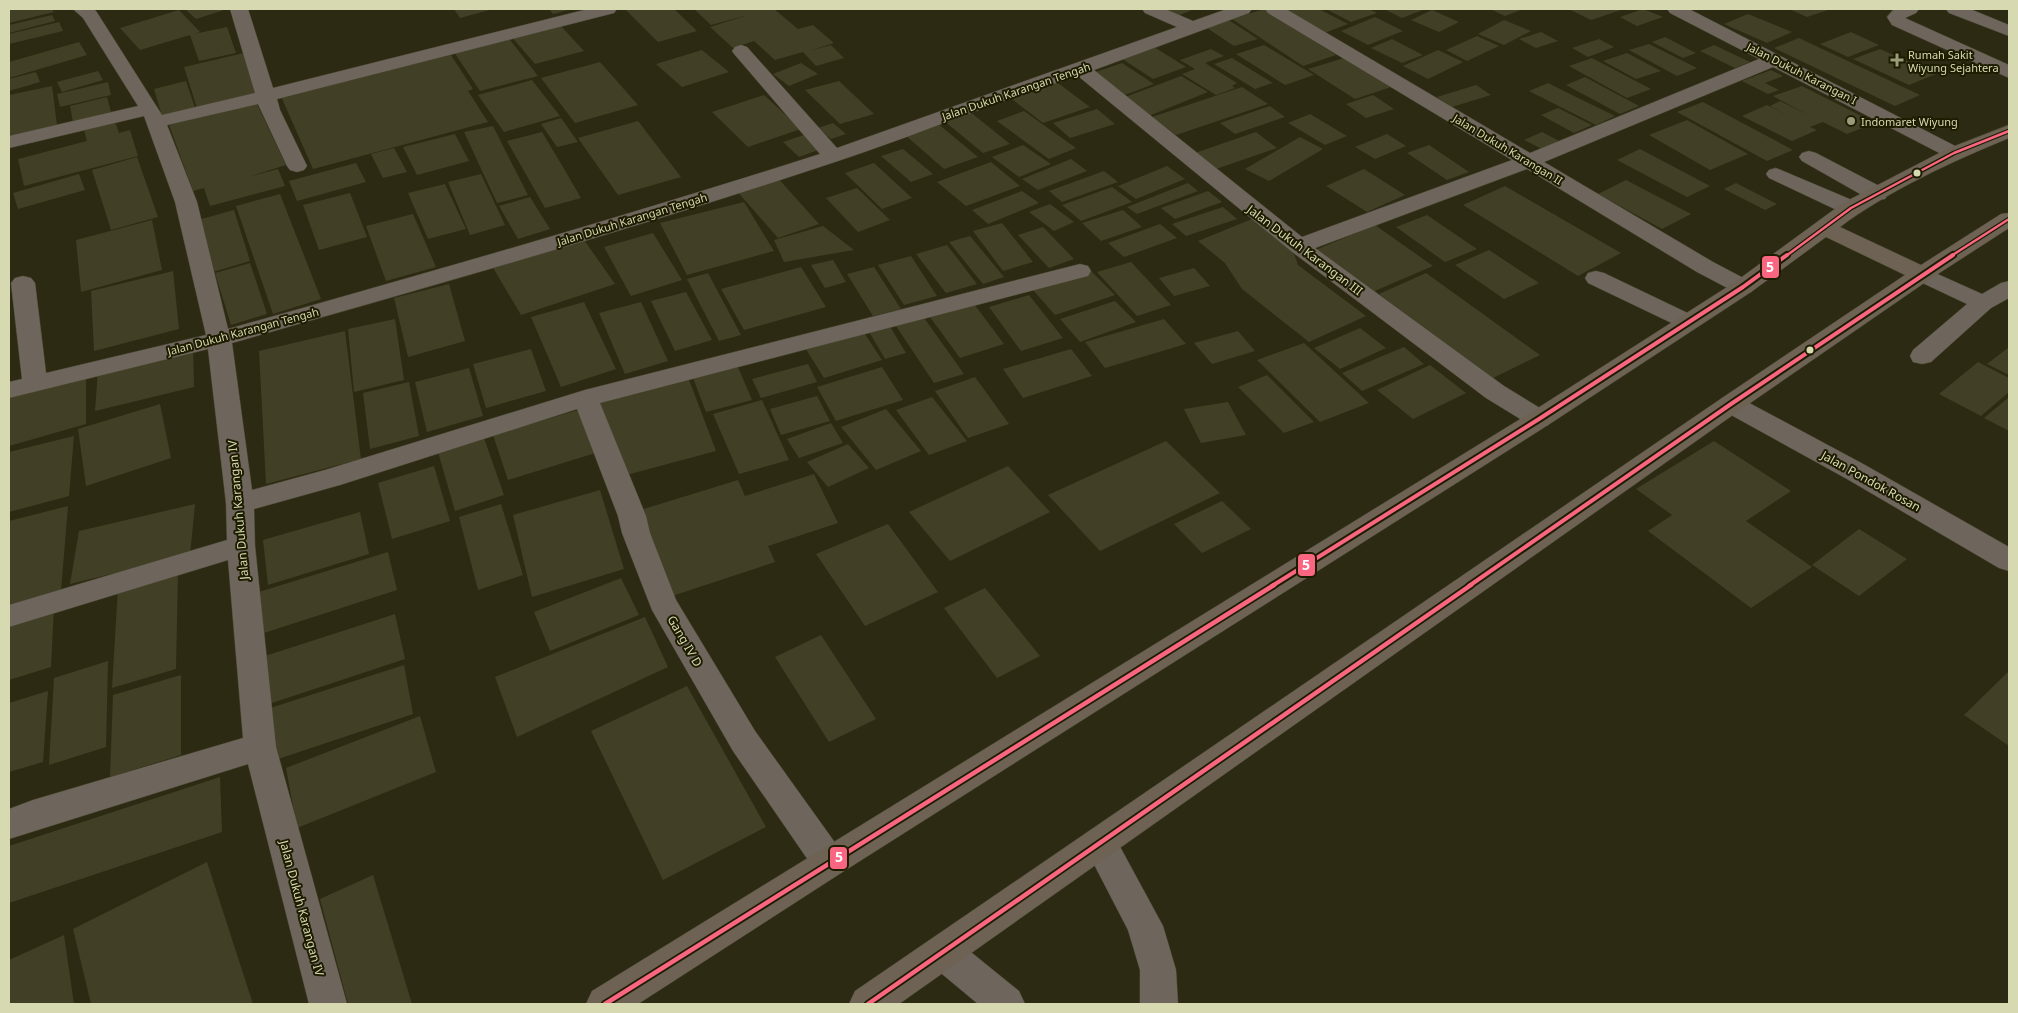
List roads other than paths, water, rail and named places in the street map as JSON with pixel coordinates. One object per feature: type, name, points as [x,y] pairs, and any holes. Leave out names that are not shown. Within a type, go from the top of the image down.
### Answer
[{"type":"main road","points":[[605,1004],[1539,419],[1743,287],[1851,208],[1954,153],[2009,131]]},
{"type":"main road","points":[[868,1004],[1731,404],[1922,274],[2009,219]]},
{"type":"main road","points":[[1823,227],[1922,274]]},
{"type":"street","name":"Jalan Dukuh Karangan IV","points":[[82,9],[90,15],[153,116],[186,202],[219,339],[240,503],[241,546],[260,747],[328,1004]]},
{"type":"street","points":[[239,9],[270,110],[297,166]]},
{"type":"street","points":[[9,142],[266,96],[608,9]]},
{"type":"street","points":[[1150,9],[1192,27]]},
{"type":"street","name":"Jalan Dukuh Karangan Tengah","points":[[9,390],[35,382],[219,339],[492,262],[660,212],[833,156],[1017,89],[1081,69],[1243,9]]},
{"type":"street","name":"Jalan Dukuh Karangan II","points":[[1274,9],[1705,267],[1743,287]]},
{"type":"street","name":"Jalan Dukuh Karangan I","points":[[1676,9],[1954,153]]},
{"type":"street","points":[[1910,9],[1899,13],[1896,18],[1898,21],[2009,72]]},
{"type":"street","points":[[1955,9],[2009,31]]},
{"type":"street","points":[[741,51],[833,156]]},
{"type":"street","points":[[1299,246],[1529,161],[1774,59]]},
{"type":"street","name":"Jalan Dukuh Karangan III","points":[[1081,69],[1299,246],[1495,392],[1539,419]]},
{"type":"street","points":[[1809,157],[1877,194]]},
{"type":"street","points":[[1776,174],[1851,208]]},
{"type":"street","points":[[240,503],[330,478],[585,398],[1080,271]]},
{"type":"street","points":[[1922,274],[1983,303]]},
{"type":"street","points":[[1596,278],[1688,322]]},
{"type":"street","points":[[24,283],[35,382]]},
{"type":"street","points":[[1922,356],[1983,303],[2009,288]]},
{"type":"street","name":"Gang IV D","points":[[585,398],[632,516],[636,534],[662,602],[744,741],[829,862]]},
{"type":"street","name":"Jalan Pondok Rosan","points":[[1731,404],[1856,472],[2009,560]]},
{"type":"street","points":[[9,616],[241,546]]},
{"type":"street","points":[[9,824],[33,815],[260,747]]},
{"type":"street","points":[[1100,843],[1145,926],[1158,970],[1158,1004]]},
{"type":"street","points":[[942,952],[1006,1004]]},
{"type":"place","name":"Rumah Sakit Wiyung Sejahtera","points":[[1897,60]]},
{"type":"place","name":"Indomaret Wiyung","points":[[1851,121]]}]
